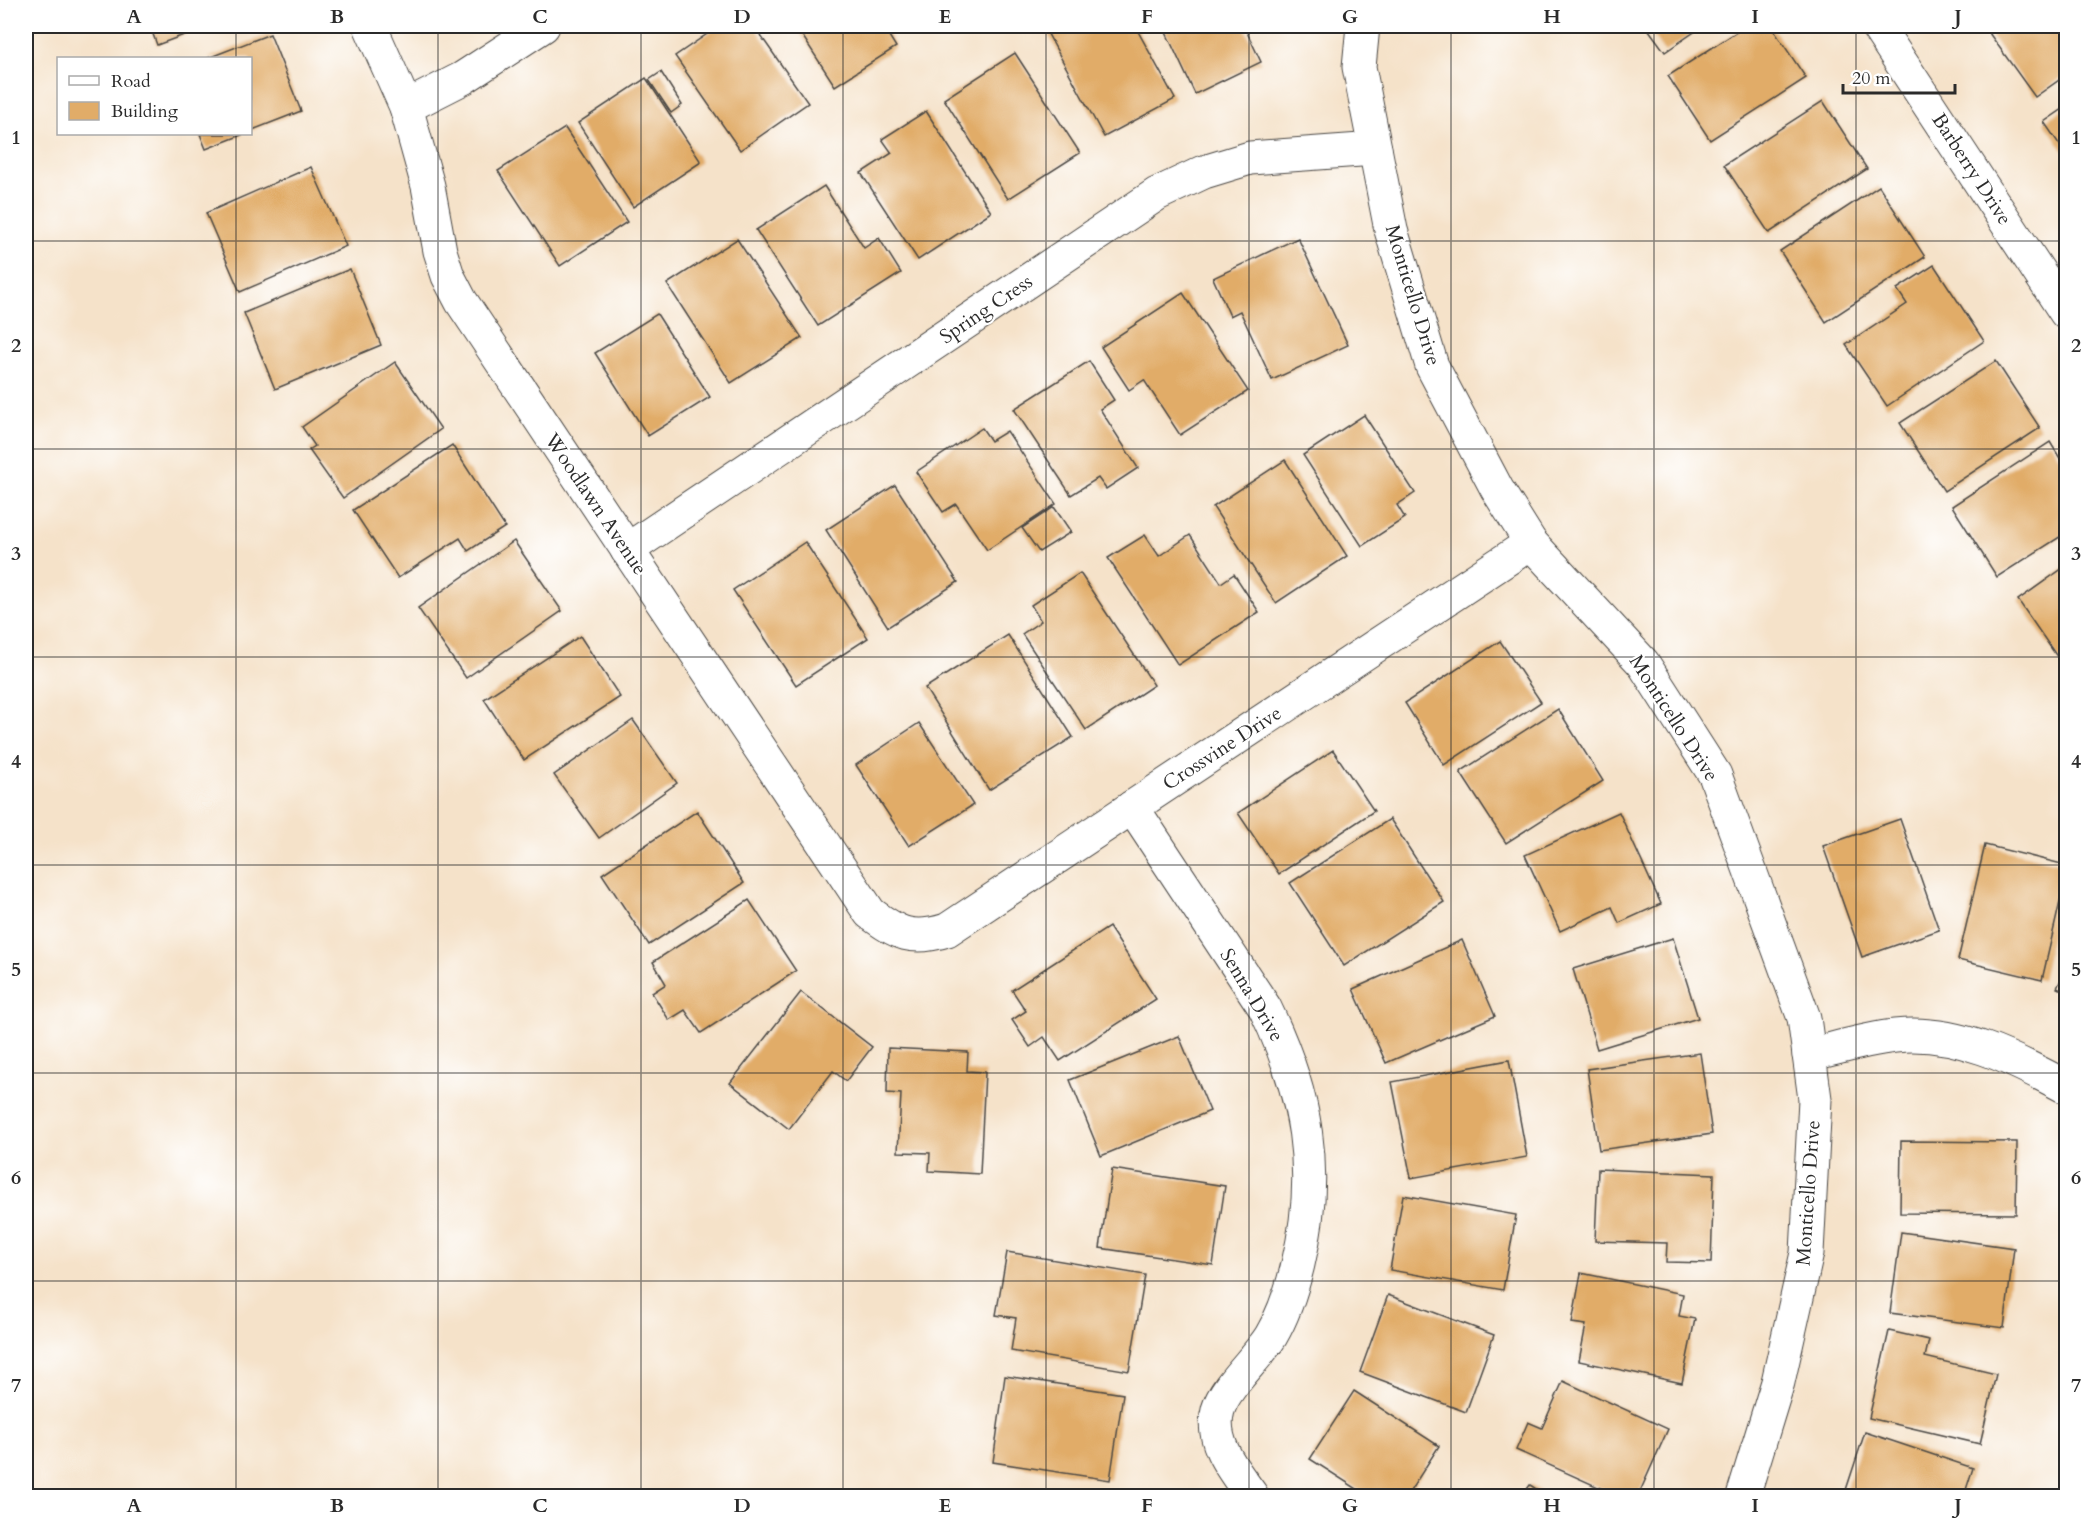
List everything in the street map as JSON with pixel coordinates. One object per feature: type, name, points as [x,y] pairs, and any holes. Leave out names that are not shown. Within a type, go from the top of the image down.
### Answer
[{"type":"street","name":"Woodlawn Avenue","points":[[370,26],[406,107],[428,186],[440,251],[460,301],[870,912],[887,926],[906,934]]},
{"type":"street","points":[[406,107],[463,78],[543,26]]},
{"type":"street","name":"Monticello Drive","points":[[1363,26],[1359,67],[1391,230],[1432,366],[1497,489],[1531,543],[1642,663],[1715,775],[1804,1018],[1815,1099],[1807,1253],[1778,1382],[1743,1497]]},
{"type":"street","name":"Barberry Drive","points":[[1877,26],[2067,313]]},
{"type":"street","name":"Spring Cress","points":[[627,550],[1156,194],[1204,172],[1250,158],[1376,149]]},
{"type":"street","name":"Crossvine Drive","points":[[906,934],[928,936],[947,930],[1531,543]]},
{"type":"street","name":"Senna Drive","points":[[1132,807],[1265,1008],[1282,1043],[1295,1078],[1304,1114],[1309,1192],[1304,1240],[1292,1292],[1271,1336],[1225,1396],[1218,1411],[1216,1426],[1219,1445],[1252,1497]]},
{"type":"street","points":[[1809,1054],[1895,1036],[1939,1036],[1983,1048],[2067,1087]]},
{"type":"building","points":[[150,26],[208,26],[157,45]]},
{"type":"building","points":[[719,26],[754,26],[808,103],[740,150],[675,56]]},
{"type":"building","points":[[796,26],[883,26],[896,47],[835,86]]},
{"type":"building","points":[[1063,26],[1135,26],[1175,99],[1104,137],[1048,34]]},
{"type":"building","points":[[1163,26],[1244,26],[1261,62],[1195,94]]},
{"type":"building","points":[[1646,26],[1703,26],[1665,52]]},
{"type":"building","points":[[1746,26],[1771,26],[1806,78],[1710,140],[1668,76]]},
{"type":"building","points":[[1984,26],[2066,26],[2066,75],[2035,97]]},
{"type":"building","points":[[270,34],[301,111],[252,130],[252,57],[211,57]]},
{"type":"building","points":[[1015,53],[1080,153],[1008,199],[944,99]]},
{"type":"building","points":[[661,72],[682,105],[671,113],[649,80]]},
{"type":"building","points":[[646,78],[701,162],[633,207],[578,123]]},
{"type":"building","points":[[1823,101],[1867,169],[1769,233],[1724,165]]},
{"type":"building","points":[[2066,107],[2066,154],[2044,122]]},
{"type":"building","points":[[926,111],[991,212],[918,260],[861,173],[892,153],[882,139]]},
{"type":"building","points":[[565,128],[627,222],[560,266],[498,171]]},
{"type":"building","points":[[200,135],[241,135],[206,149]]},
{"type":"building","points":[[311,167],[346,246],[240,292],[206,213]]},
{"type":"building","points":[[824,186],[864,248],[879,238],[901,273],[818,326],[756,230]]},
{"type":"building","points":[[1879,186],[1925,257],[1826,322],[1780,251]]},
{"type":"building","points":[[1298,238],[1348,345],[1272,380],[1240,311],[1230,316],[1213,278]]},
{"type":"building","points":[[737,239],[802,338],[731,383],[667,284]]},
{"type":"building","points":[[1934,265],[1984,341],[1887,406],[1846,345],[1907,304],[1897,289]]},
{"type":"building","points":[[350,269],[381,345],[275,389],[244,313]]},
{"type":"building","points":[[1183,293],[1248,391],[1180,435],[1144,380],[1129,390],[1101,347]]},
{"type":"building","points":[[657,314],[710,397],[648,436],[595,353]]},
{"type":"building","points":[[1089,361],[1114,400],[1100,409],[1138,468],[1106,489],[1098,478],[1071,495],[1014,409]]},
{"type":"building","points":[[1996,361],[2040,428],[1944,491],[1900,423]]},
{"type":"building","points":[[395,362],[441,429],[343,498],[309,450],[315,446],[302,427]]},
{"type":"building","points":[[1364,415],[1415,493],[1397,505],[1405,518],[1362,546],[1303,455]]},
{"type":"building","points":[[982,428],[991,441],[1007,431],[1056,504],[987,550],[956,504],[943,512],[916,472]]},
{"type":"building","points":[[2050,442],[2066,468],[2066,533],[1997,577],[1952,506]]},
{"type":"building","points":[[452,445],[505,527],[468,551],[460,538],[398,578],[353,510]]},
{"type":"building","points":[[1285,460],[1347,556],[1276,603],[1213,507]]},
{"type":"building","points":[[895,485],[958,582],[888,627],[826,530]]},
{"type":"building","points":[[1054,507],[1071,532],[1039,552],[1022,528]]},
{"type":"building","points":[[1145,535],[1159,556],[1190,535],[1221,583],[1234,574],[1259,612],[1178,665],[1108,558]]},
{"type":"building","points":[[514,541],[562,611],[466,678],[418,608]]},
{"type":"building","points":[[805,542],[868,638],[796,685],[733,590]]},
{"type":"building","points":[[2066,566],[2066,657],[2060,661],[2018,600]]},
{"type":"building","points":[[1080,573],[1154,685],[1086,730],[1022,634],[1041,621],[1031,605]]},
{"type":"building","points":[[1008,635],[1073,737],[989,790],[925,688]]},
{"type":"building","points":[[580,636],[620,697],[524,760],[484,699]]},
{"type":"building","points":[[1500,641],[1541,702],[1444,765],[1405,703]]},
{"type":"building","points":[[1558,709],[1603,781],[1506,843],[1460,772]]},
{"type":"building","points":[[633,720],[677,783],[599,838],[554,775]]},
{"type":"building","points":[[919,723],[973,805],[909,846],[856,765]]},
{"type":"building","points":[[1333,750],[1374,811],[1279,874],[1238,813]]},
{"type":"building","points":[[697,811],[744,883],[649,945],[602,874]]},
{"type":"building","points":[[1619,812],[1661,904],[1619,923],[1612,907],[1560,931],[1525,855]]},
{"type":"building","points":[[1390,819],[1444,902],[1344,966],[1290,883]]},
{"type":"building","points":[[1900,819],[1939,930],[1862,957],[1823,846]]},
{"type":"building","points":[[1985,845],[2066,865],[2066,876],[2042,980],[1958,960]]},
{"type":"building","points":[[749,900],[796,971],[701,1033],[685,1010],[669,1020],[652,993],[666,984],[653,962]]},
{"type":"building","points":[[1109,927],[1156,999],[1060,1061],[1044,1037],[1030,1047],[1012,1020],[1026,1011],[1012,990]]},
{"type":"building","points":[[1673,938],[1698,1018],[1597,1049],[1573,969]]},
{"type":"building","points":[[1462,940],[1495,1016],[1386,1063],[1353,989]]},
{"type":"building","points":[[2066,969],[2066,992],[2057,988]]},
{"type":"building","points":[[801,992],[872,1047],[846,1081],[833,1071],[789,1129],[730,1083]]},
{"type":"building","points":[[1179,1036],[1210,1111],[1101,1156],[1070,1080]]},
{"type":"building","points":[[888,1048],[968,1052],[967,1071],[985,1072],[980,1174],[929,1171],[930,1153],[898,1152],[901,1094],[887,1093]]},
{"type":"building","points":[[1700,1053],[1712,1134],[1599,1150],[1587,1069]]},
{"type":"building","points":[[1509,1060],[1527,1157],[1411,1178],[1392,1082]]},
{"type":"building","points":[[1901,1141],[2017,1142],[2016,1214],[1900,1213]]},
{"type":"building","points":[[1112,1169],[1225,1186],[1213,1265],[1100,1248]]},
{"type":"building","points":[[1598,1169],[1714,1174],[1711,1263],[1666,1262],[1667,1243],[1595,1241]]},
{"type":"building","points":[[1403,1195],[1516,1215],[1503,1290],[1390,1270]]},
{"type":"building","points":[[1901,1232],[2014,1248],[2004,1328],[1890,1313]]},
{"type":"building","points":[[1007,1252],[1145,1275],[1129,1371],[1011,1351],[1016,1318],[996,1315]]},
{"type":"building","points":[[1581,1273],[1683,1294],[1679,1316],[1695,1319],[1682,1383],[1579,1361],[1586,1325],[1572,1323]]},
{"type":"building","points":[[1388,1295],[1494,1335],[1466,1412],[1360,1372]]},
{"type":"building","points":[[1889,1331],[1929,1340],[1925,1357],[1996,1374],[1980,1444],[1869,1418]]},
{"type":"building","points":[[1005,1376],[1123,1394],[1110,1480],[993,1462]]},
{"type":"building","points":[[1563,1381],[1668,1429],[1638,1496],[1618,1496],[1516,1450],[1528,1422],[1542,1428]]},
{"type":"building","points":[[1354,1391],[1439,1446],[1407,1496],[1368,1496],[1310,1459]]},
{"type":"building","points":[[1865,1432],[1973,1468],[1964,1496],[1844,1496]]},
{"type":"building","points":[[1530,1485],[1547,1496],[1522,1496]]}]
